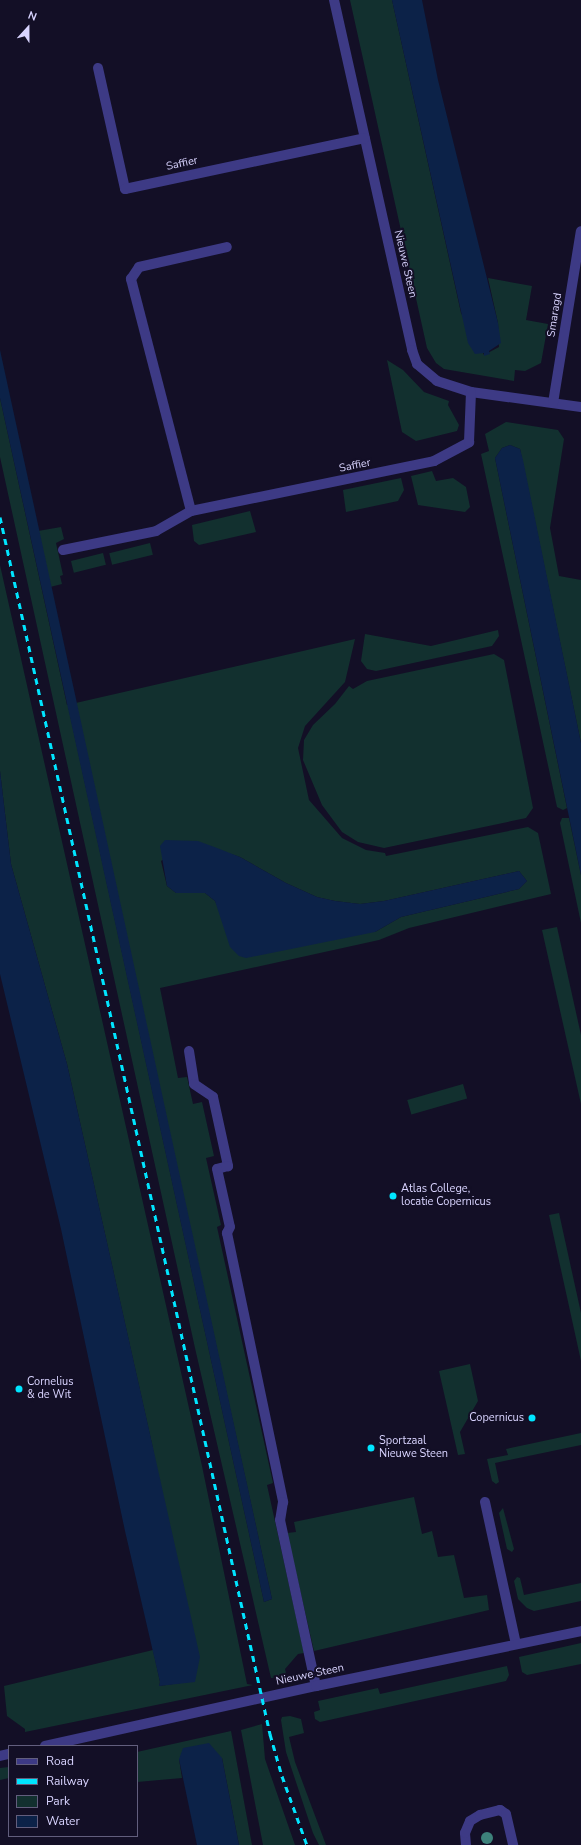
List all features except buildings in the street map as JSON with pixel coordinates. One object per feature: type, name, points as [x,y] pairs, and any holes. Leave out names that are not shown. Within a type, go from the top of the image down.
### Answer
[{"type":"street","name":"Nieuwe Steen","points":[[334,0],[412,350],[418,364],[437,381],[471,392],[581,408]]},
{"type":"street","name":"Saffier","points":[[98,68],[125,189],[365,138]]},
{"type":"street","name":"Smaragd","points":[[552,403],[581,231]]},
{"type":"street","points":[[191,511],[131,279],[139,267],[227,247]]},
{"type":"street","name":"Saffier","points":[[63,550],[156,531],[191,511],[434,461],[469,442],[471,392]]},
{"type":"street","points":[[189,1051],[194,1084],[213,1097],[228,1166],[216,1169],[230,1227],[227,1233],[283,1502],[280,1520],[316,1686]]},
{"type":"street","points":[[485,1502],[516,1644]]},
{"type":"street","name":"Nieuwe Steen","points":[[50,1745],[316,1686],[581,1631]]},
{"type":"street","points":[[466,1845],[465,1833],[470,1821],[480,1815],[500,1810],[506,1814],[513,1845]]},
{"type":"green space","points":[[350,0],[392,0],[461,313],[484,355],[499,347],[498,323],[488,278],[532,286],[526,320],[548,324],[541,363],[525,371],[515,370],[514,381],[444,369],[436,363],[427,348]]},
{"type":"green space","points":[[387,360],[403,370],[424,392],[449,401],[448,405],[459,425],[457,431],[416,441],[402,432]]},
{"type":"green space","points":[[0,398],[67,705],[355,639],[345,682],[305,726],[298,748],[309,800],[342,838],[366,850],[385,853],[386,856],[528,827],[538,833],[551,894],[409,928],[379,940],[160,988],[178,1078],[187,1077],[193,1104],[202,1102],[214,1156],[206,1158],[221,1225],[217,1227],[273,1483],[267,1485],[304,1653],[298,1654],[285,1669],[287,1677],[271,1678],[195,1348],[0,457]],"holes":[[[68,706],[76,725],[116,890],[272,1599],[264,1602]],[[191,841],[240,857],[286,883],[317,897],[360,904],[384,901],[519,871],[527,881],[519,889],[401,917],[375,932],[221,914],[215,901],[205,893],[176,893],[167,886],[161,861]]]},
{"type":"green space","points":[[506,422],[558,430],[564,439],[550,528],[559,576],[581,580],[581,743],[520,449],[510,445],[502,448],[495,458],[567,808],[563,810],[557,807],[481,454],[489,451],[485,434]]},
{"type":"green space","points":[[432,471],[436,481],[453,478],[466,487],[470,507],[465,512],[418,505],[411,476]]},
{"type":"green space","points":[[401,478],[404,490],[398,501],[346,512],[343,490]]},
{"type":"green space","points":[[250,511],[256,532],[199,545],[194,541],[192,525]]},
{"type":"green space","points":[[61,527],[64,539],[56,543],[63,575],[60,576],[62,584],[50,587],[38,531]]},
{"type":"green space","points":[[150,543],[153,555],[112,565],[109,553]]},
{"type":"green space","points":[[103,553],[106,565],[74,573],[71,561]]},
{"type":"green space","points":[[0,565],[202,1466],[247,1684],[253,1685],[25,1732],[25,1729],[7,1716],[4,1686],[153,1650],[160,1682],[159,1686],[195,1681],[152,1444],[67,1064],[11,864],[0,771]]},
{"type":"green space","points":[[498,630],[499,636],[492,646],[376,671],[367,669],[361,661],[365,634],[431,646]]},
{"type":"green space","points":[[494,654],[504,660],[533,808],[526,818],[384,848],[358,842],[342,832],[322,805],[303,760],[304,740],[313,725],[335,704],[349,686],[353,689],[367,681]]},
{"type":"green space","points":[[562,818],[569,818],[581,875],[581,923],[560,823]]},
{"type":"green space","points":[[557,927],[581,1035],[581,1104],[542,930]]},
{"type":"green space","points":[[463,1084],[467,1098],[411,1114],[407,1100]]},
{"type":"green space","points":[[559,1213],[581,1313],[581,1361],[549,1215]]},
{"type":"green space","points":[[470,1364],[478,1401],[460,1432],[465,1454],[458,1455],[439,1371]]},
{"type":"green space","points":[[581,1433],[581,1445],[495,1463],[499,1482],[496,1484],[492,1481],[487,1459],[508,1455],[506,1449]]},
{"type":"green space","points":[[414,1497],[422,1534],[432,1531],[438,1557],[454,1555],[464,1598],[487,1595],[489,1610],[314,1651],[287,1533],[296,1532],[294,1522]]},
{"type":"green space","points":[[503,1508],[514,1549],[512,1552],[507,1549],[499,1513]]},
{"type":"green space","points":[[517,1577],[520,1578],[524,1595],[581,1583],[581,1601],[534,1611],[527,1608],[518,1599],[514,1581]]},
{"type":"green space","points":[[581,1643],[581,1664],[527,1675],[522,1672],[519,1657]]},
{"type":"green space","points":[[507,1666],[509,1675],[506,1681],[320,1722],[315,1719],[314,1712],[320,1710],[318,1701],[378,1688],[380,1694]]},
{"type":"green space","points":[[290,1716],[301,1719],[304,1733],[289,1737],[295,1762],[326,1845],[319,1845],[313,1833],[286,1752],[281,1720],[282,1717]]},
{"type":"green space","points":[[262,1724],[265,1759],[295,1845],[263,1845],[241,1730]]},
{"type":"green space","points":[[231,1731],[252,1845],[239,1845],[222,1758],[179,1759],[182,1778],[138,1782],[138,1752]]},
{"type":"green space","points":[[8,1767],[8,1778],[0,1780],[0,1768]]},
{"type":"water","points":[[392,0],[422,0],[438,80],[498,323],[501,343],[489,351],[490,354],[484,356],[484,353],[475,354],[468,343]]},
{"type":"water","points":[[0,350],[272,1599],[264,1602],[0,398]]},
{"type":"water","points":[[510,445],[520,449],[523,460],[581,743],[581,875],[495,458],[502,448]]},
{"type":"water","points":[[0,771],[11,864],[67,1064],[200,1657],[195,1682],[159,1686],[160,1682],[125,1531],[61,1229],[0,974]]},
{"type":"water","points":[[165,840],[198,841],[240,857],[286,883],[317,897],[360,904],[384,901],[519,871],[527,881],[519,889],[401,917],[375,932],[246,958],[239,956],[230,947],[215,901],[205,893],[176,893],[167,886],[160,846]]},
{"type":"water","points":[[209,1743],[222,1758],[239,1845],[197,1845],[179,1759],[183,1748]]},
{"type":"railway","points":[[0,517],[270,1734],[282,1776],[307,1845]]},
{"type":"place","name":"Atlas College, locatie Copernicus","points":[[393,1196]]},
{"type":"place","name":"Cornelius & de Wit","points":[[19,1389]]},
{"type":"place","name":"Copernicus","points":[[532,1418]]},
{"type":"place","name":"Sportzaal Nieuwe Steen","points":[[371,1448]]}]
